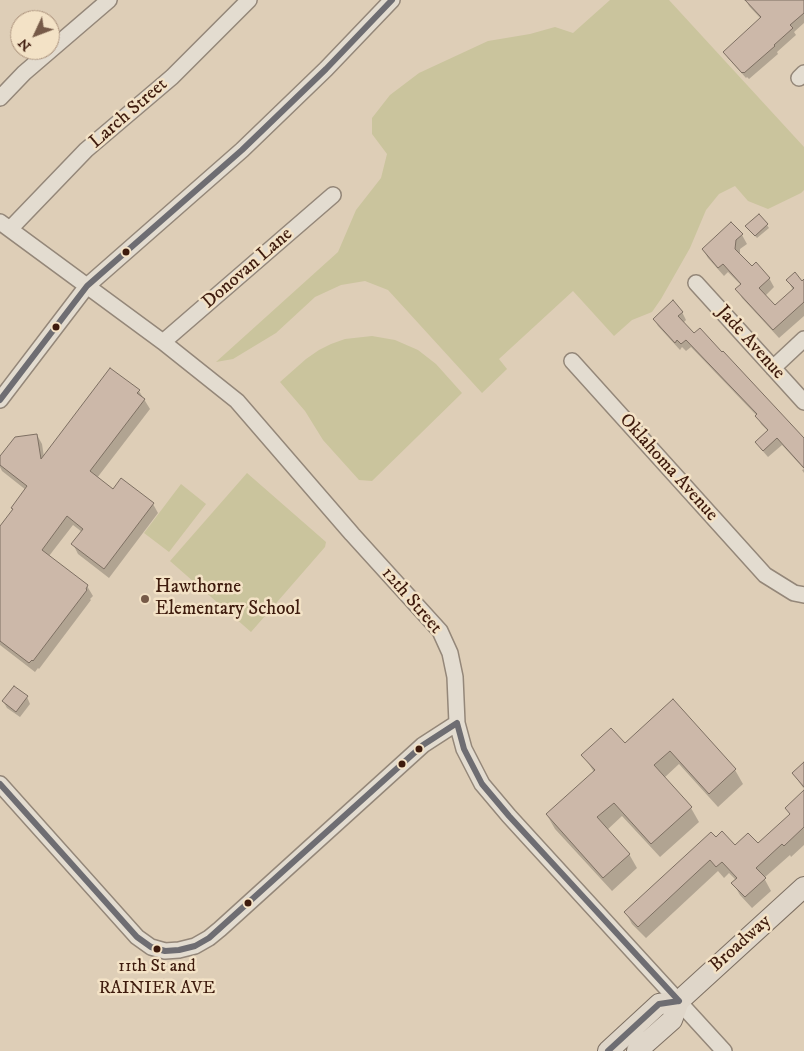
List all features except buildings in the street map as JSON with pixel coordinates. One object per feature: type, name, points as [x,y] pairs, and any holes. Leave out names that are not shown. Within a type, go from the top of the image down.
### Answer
[{"type":"main road","name":"Broadway","points":[[679,1001],[804,887]]},
{"type":"main road","points":[[608,1051],[659,1004],[679,1001],[672,1020],[637,1051]]},
{"type":"street","points":[[0,98],[24,73],[109,0]]},
{"type":"street","name":"Larch Street","points":[[5,225],[86,150],[172,77],[249,0]]},
{"type":"street","points":[[0,400],[87,286],[242,150],[326,70],[392,0]]},
{"type":"street","name":"Donovan Lane","points":[[163,342],[333,195]]},
{"type":"street","name":"12th Street","points":[[5,225],[163,342],[237,401],[352,534],[440,631],[450,653],[455,677],[457,723],[464,749],[482,784],[724,1051]]},
{"type":"street","name":"Jade Avenue","points":[[696,283],[804,402]]},
{"type":"street","points":[[773,368],[804,339]]},
{"type":"street","name":"Oklahoma Avenue","points":[[572,361],[765,575],[794,593],[804,595]]},
{"type":"street","points":[[0,784],[137,937],[151,947],[165,951],[179,950],[194,946],[209,938],[423,745],[457,723]]},
{"type":"shaded area","points":[[610,0],[669,0],[804,147],[804,190],[768,209],[748,201],[735,186],[719,194],[706,210],[690,248],[652,312],[632,320],[614,336],[573,291],[499,359],[507,369],[482,393],[388,290],[365,281],[341,285],[315,297],[276,333],[233,359],[216,362],[338,252],[356,210],[381,178],[387,154],[372,134],[372,118],[390,95],[419,73],[488,41],[530,34],[555,27],[573,33]]},
{"type":"shaded area","points":[[372,336],[395,340],[418,350],[436,364],[462,393],[372,481],[359,480],[323,440],[305,411],[280,382],[306,359],[331,344],[345,339]]},
{"type":"shaded area","points":[[247,473],[326,542],[325,547],[251,632],[170,561]]},
{"type":"shaded area","points":[[181,484],[206,504],[169,552],[144,533]]},
{"type":"transit line","points":[[0,400],[87,286],[242,150],[326,69],[392,0]]},
{"type":"transit line","points":[[0,784],[137,937],[151,947],[165,951],[179,950],[195,946],[209,938],[423,745],[457,723],[464,749],[482,784],[509,816],[679,1001]]},
{"type":"transit line","points":[[608,1051],[659,1004],[679,1001]]},
{"type":"place","name":"Hawthorne Elementary School","points":[[145,599]]},
{"type":"place","name":"11th St and RAINIER AVE","points":[[157,949]]}]
